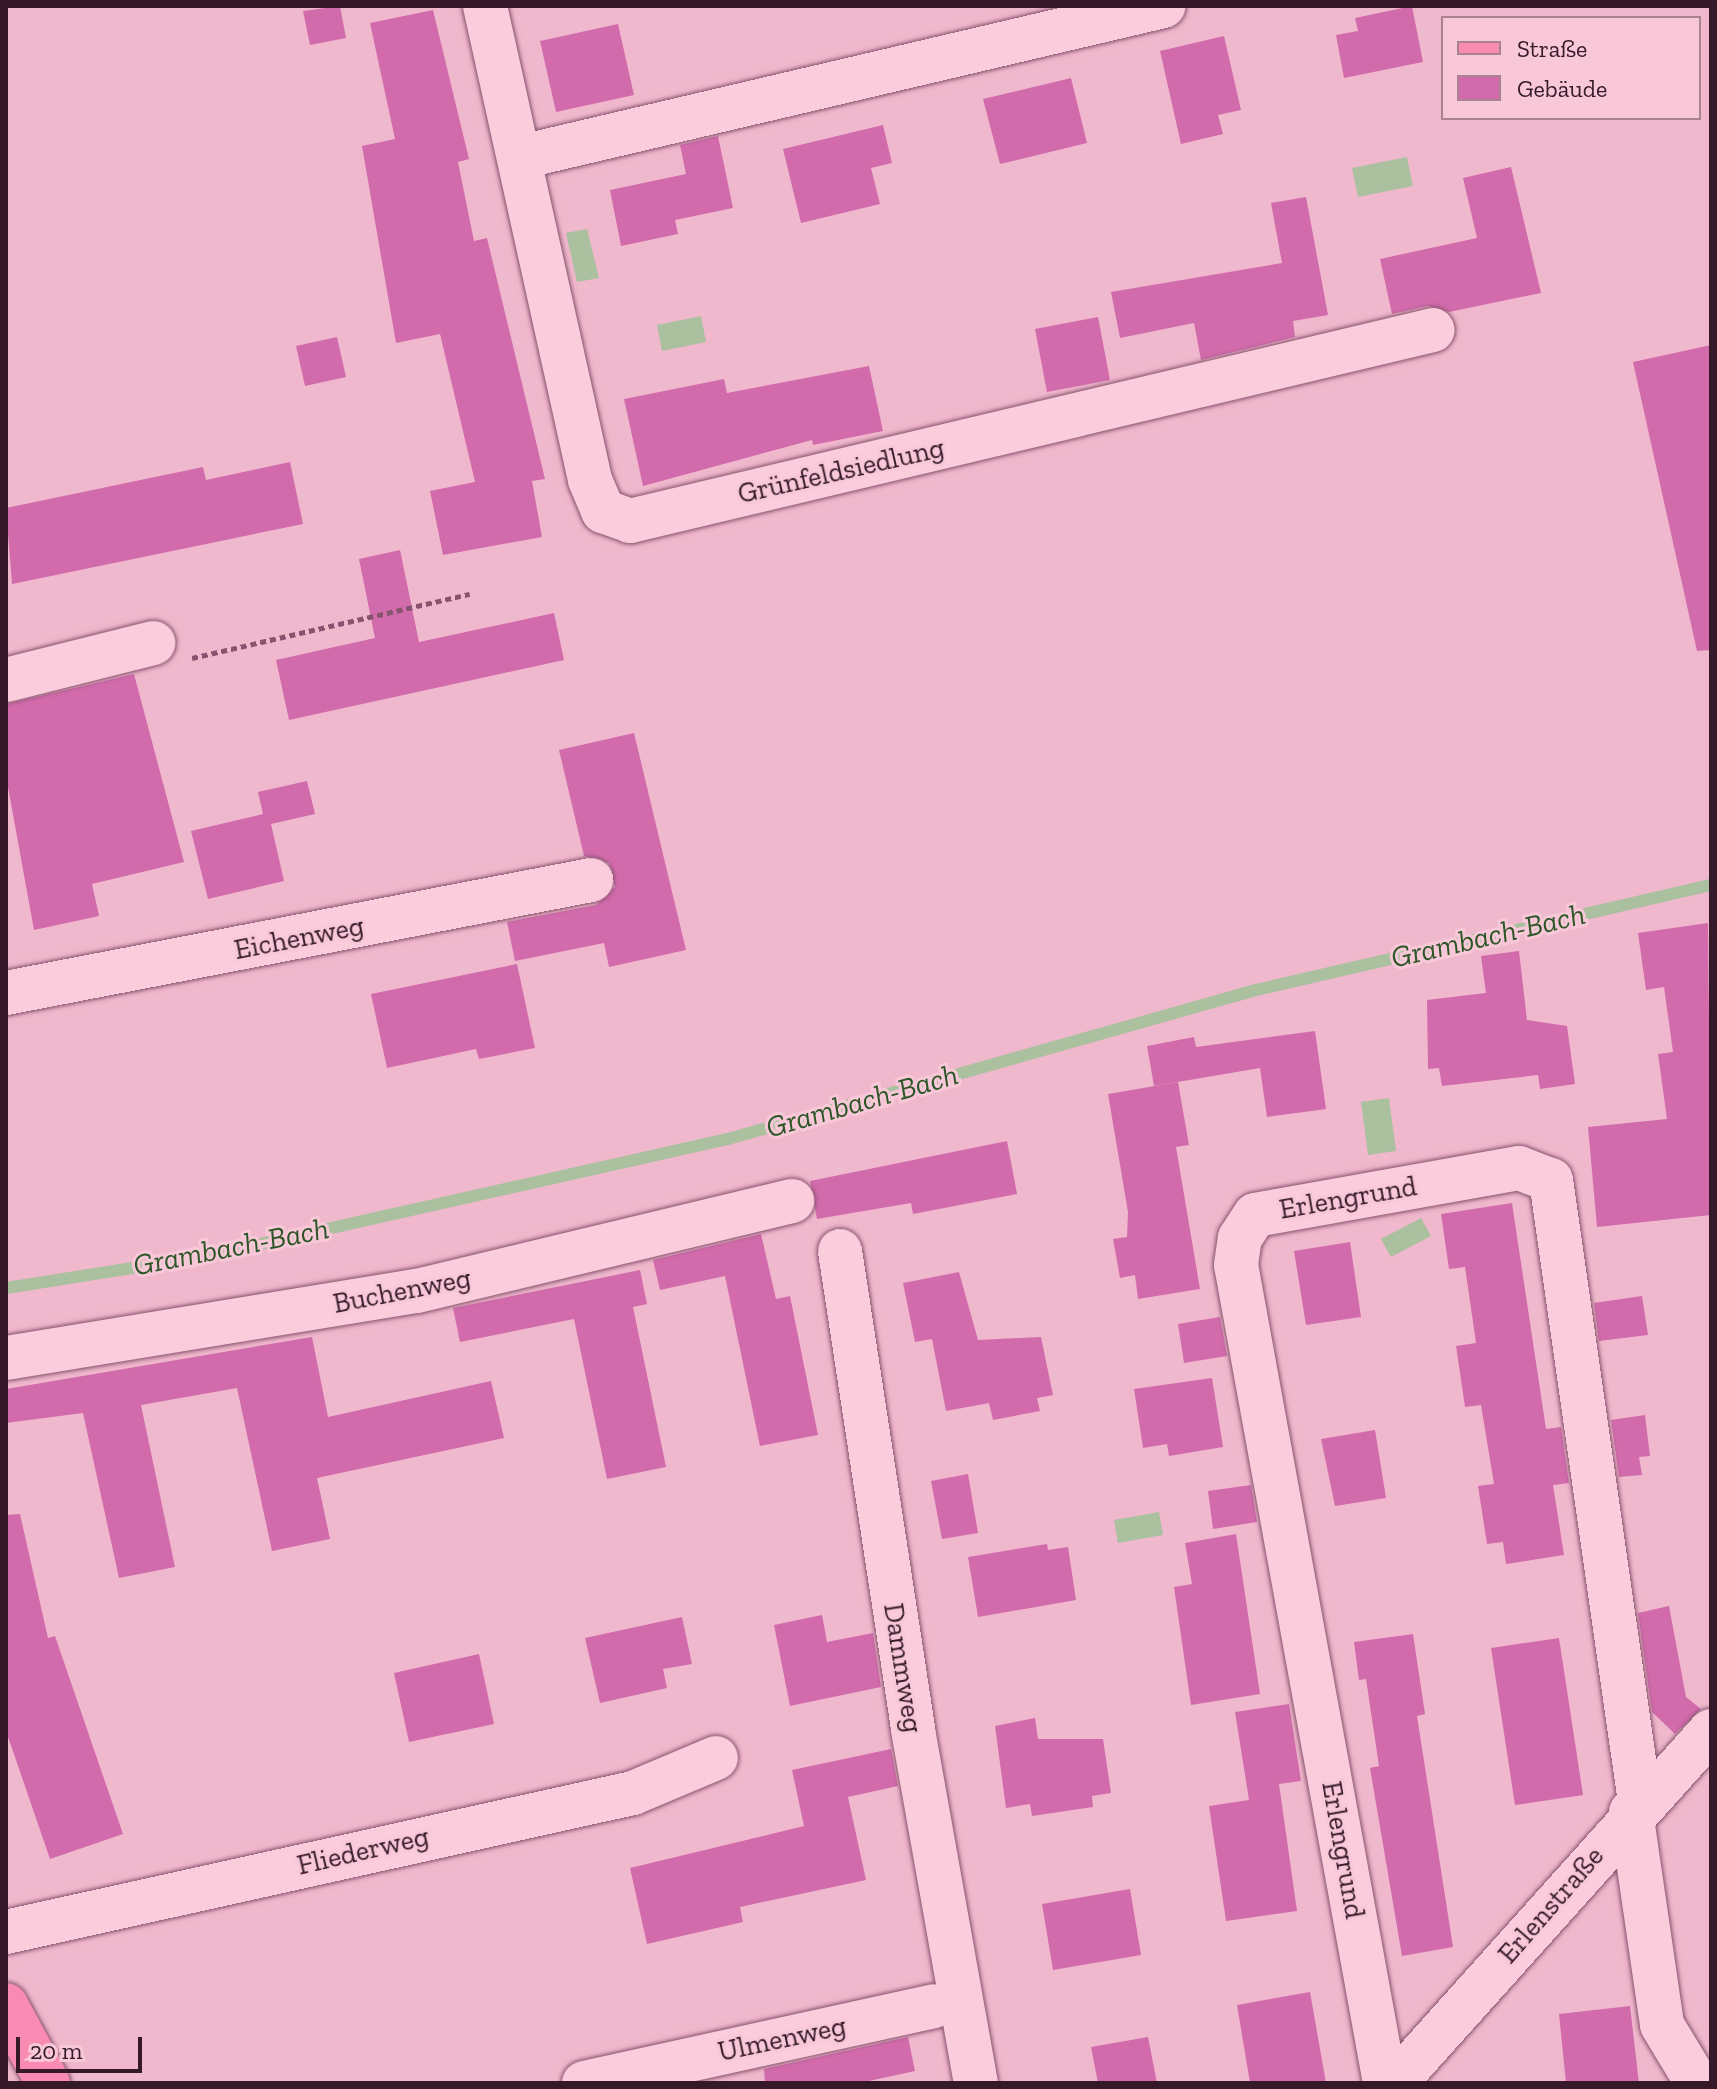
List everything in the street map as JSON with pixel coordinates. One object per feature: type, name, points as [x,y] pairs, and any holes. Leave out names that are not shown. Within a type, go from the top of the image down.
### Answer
[{"type":"main road","points":[[6,2005],[48,2083]]},
{"type":"street","name":"Grünfeldsiedlung","points":[[485,6],[521,157],[590,480],[603,511],[630,521],[1433,330]]},
{"type":"street","points":[[521,157],[1164,6]]},
{"type":"street","points":[[6,680],[167,652]]},
{"type":"street","name":"Eichenweg","points":[[6,993],[591,880]]},
{"type":"street","name":"Erlengrund","points":[[1385,2083],[1236,1265],[1240,1238],[1255,1215],[1519,1168],[1551,1180],[1636,1807]]},
{"type":"street","name":"Buchenweg","points":[[6,1358],[417,1291],[792,1201]]},
{"type":"street","name":"Dammweg","points":[[840,1251],[976,2083]]},
{"type":"street","name":"Erlenstraße","points":[[1395,2083],[1636,1807],[1711,1731]]},
{"type":"street","name":"Fliederweg","points":[[6,1932],[633,1793],[716,1758]]},
{"type":"street","points":[[1636,1807],[1662,2025],[1697,2083]]},
{"type":"street","name":"Ulmenweg","points":[[584,2083],[934,2006]]},
{"type":"path","points":[[167,652],[470,594]]},
{"type":"shaded area","points":[[1407,157],[1413,186],[1358,197],[1352,168]]},
{"type":"shaded area","points":[[587,229],[599,278],[577,282],[566,233]]},
{"type":"shaded area","points":[[701,316],[706,342],[662,351],[657,325]]},
{"type":"shaded area","points":[[1389,1098],[1396,1151],[1368,1155],[1361,1102]]},
{"type":"shaded area","points":[[1421,1218],[1431,1236],[1391,1257],[1381,1239]]},
{"type":"shaded area","points":[[1159,1512],[1163,1535],[1118,1543],[1114,1520]]},
{"type":"building","points":[[340,6],[346,38],[310,45],[303,11]]},
{"type":"building","points":[[1412,6],[1423,62],[1344,78],[1336,35],[1358,31],[1355,18]]},
{"type":"building","points":[[433,10],[469,159],[458,162],[474,241],[487,238],[545,479],[532,481],[542,537],[443,555],[430,491],[475,482],[440,334],[396,343],[362,146],[395,139],[370,23]]},
{"type":"building","points":[[618,24],[634,95],[556,112],[540,41]]},
{"type":"building","points":[[1224,36],[1241,110],[1218,115],[1223,134],[1181,144],[1160,51]]},
{"type":"building","points":[[1071,78],[1087,143],[1000,164],[983,99]]},
{"type":"building","points":[[883,125],[892,163],[871,168],[880,204],[801,223],[783,149]]},
{"type":"building","points":[[718,136],[733,208],[675,220],[678,234],[621,246],[610,190],[686,174],[680,145]]},
{"type":"building","points":[[1511,167],[1541,293],[1449,312],[1428,306],[1392,314],[1380,259],[1477,238],[1463,178]]},
{"type":"building","points":[[1306,197],[1328,315],[1293,321],[1295,337],[1201,360],[1194,323],[1120,338],[1111,292],[1282,263],[1271,203]]},
{"type":"building","points":[[1098,317],[1110,380],[1047,392],[1035,329]]},
{"type":"building","points":[[337,337],[346,377],[305,386],[296,346]]},
{"type":"building","points":[[1711,345],[1711,650],[1697,651],[1633,362]]},
{"type":"building","points":[[869,366],[883,431],[813,445],[812,440],[643,486],[624,399],[724,379],[727,393]]},
{"type":"building","points":[[290,462],[303,524],[12,584],[6,508],[203,467],[206,480]]},
{"type":"building","points":[[400,550],[419,642],[554,613],[564,660],[289,720],[276,660],[375,638],[359,559]]},
{"type":"building","points":[[134,674],[184,862],[92,884],[99,916],[34,930],[6,776],[6,704]]},
{"type":"building","points":[[634,733],[686,950],[609,967],[604,943],[515,961],[507,922],[596,905],[615,887],[609,863],[584,856],[559,750]]},
{"type":"building","points":[[307,781],[315,814],[271,824],[284,881],[208,899],[191,831],[263,814],[258,792]]},
{"type":"building","points":[[1708,923],[1711,1215],[1597,1227],[1588,1127],[1667,1119],[1658,1054],[1673,1052],[1664,987],[1646,990],[1638,933]]},
{"type":"building","points":[[1519,951],[1527,1020],[1567,1026],[1575,1084],[1540,1089],[1538,1075],[1442,1086],[1439,1068],[1428,1069],[1427,1000],[1486,993],[1481,956]]},
{"type":"building","points":[[517,964],[535,1048],[479,1059],[476,1049],[387,1068],[371,994]]},
{"type":"building","points":[[1315,1031],[1326,1109],[1267,1117],[1260,1068],[1154,1086],[1147,1046],[1194,1037],[1196,1047]]},
{"type":"building","points":[[1178,1082],[1189,1145],[1176,1147],[1200,1289],[1138,1299],[1135,1275],[1120,1278],[1113,1239],[1127,1237],[1128,1212],[1108,1094]]},
{"type":"building","points":[[1007,1141],[1017,1194],[913,1214],[911,1203],[817,1219],[810,1181]]},
{"type":"building","points":[[1512,1203],[1546,1429],[1561,1427],[1569,1483],[1553,1485],[1564,1555],[1506,1564],[1503,1542],[1487,1544],[1478,1486],[1494,1484],[1481,1405],[1465,1407],[1456,1346],[1476,1343],[1465,1267],[1449,1269],[1441,1214]]},
{"type":"building","points":[[761,1234],[776,1299],[790,1296],[818,1435],[760,1446],[725,1276],[660,1290],[653,1260]]},
{"type":"building","points":[[1350,1242],[1361,1317],[1306,1325],[1294,1251]]},
{"type":"building","points":[[640,1270],[647,1304],[633,1307],[666,1467],[607,1479],[574,1319],[460,1342],[453,1308]]},
{"type":"building","points":[[959,1272],[978,1340],[1041,1337],[1053,1395],[1037,1398],[1040,1411],[993,1420],[989,1403],[946,1411],[932,1339],[915,1342],[903,1283]]},
{"type":"building","points":[[1642,1296],[1648,1335],[1599,1341],[1594,1303]]},
{"type":"building","points":[[1220,1317],[1227,1356],[1184,1363],[1178,1324]]},
{"type":"building","points":[[312,1337],[328,1417],[491,1381],[504,1438],[317,1478],[330,1539],[272,1551],[237,1388],[141,1405],[175,1567],[119,1578],[83,1413],[6,1423],[6,1389]]},
{"type":"building","points":[[1212,1378],[1223,1447],[1169,1456],[1167,1444],[1143,1448],[1134,1389]]},
{"type":"building","points":[[1645,1415],[1650,1456],[1639,1457],[1642,1475],[1619,1477],[1611,1420]]},
{"type":"building","points":[[1375,1430],[1386,1498],[1335,1506],[1321,1439]]},
{"type":"building","points":[[968,1474],[978,1533],[942,1539],[931,1481]]},
{"type":"building","points":[[1251,1485],[1257,1522],[1213,1529],[1208,1491]]},
{"type":"building","points":[[20,1514],[48,1638],[55,1636],[123,1834],[50,1859],[6,1731],[6,1515]]},
{"type":"building","points":[[1236,1534],[1260,1694],[1191,1705],[1174,1587],[1192,1584],[1185,1543]]},
{"type":"building","points":[[1047,1544],[1048,1550],[1068,1547],[1076,1600],[978,1617],[968,1557]]},
{"type":"building","points":[[1669,1606],[1686,1697],[1701,1709],[1675,1734],[1652,1712],[1638,1613]]},
{"type":"building","points":[[822,1615],[827,1642],[873,1633],[881,1687],[790,1706],[774,1625]]},
{"type":"building","points":[[682,1617],[692,1664],[663,1669],[667,1688],[600,1703],[585,1638]]},
{"type":"building","points":[[1413,1634],[1425,1714],[1417,1716],[1453,1947],[1402,1956],[1370,1768],[1379,1766],[1366,1679],[1359,1680],[1354,1642]]},
{"type":"building","points":[[1559,1638],[1583,1795],[1515,1805],[1491,1648]]},
{"type":"building","points":[[479,1654],[494,1724],[409,1742],[394,1673]]},
{"type":"building","points":[[1289,1704],[1301,1781],[1279,1784],[1297,1911],[1226,1921],[1209,1806],[1249,1800],[1235,1712]]},
{"type":"building","points":[[1035,1718],[1038,1739],[1103,1739],[1111,1793],[1092,1796],[1093,1807],[1032,1816],[1030,1804],[1006,1808],[995,1726]]},
{"type":"building","points":[[891,1749],[898,1786],[848,1797],[866,1880],[740,1907],[743,1922],[647,1944],[630,1868],[804,1826],[792,1770]]},
{"type":"building","points":[[1130,1889],[1141,1955],[1053,1970],[1042,1904]]},
{"type":"building","points":[[1310,1992],[1326,2083],[1250,2083],[1237,2005]]},
{"type":"building","points":[[1630,2006],[1639,2083],[1566,2083],[1559,2014]]},
{"type":"building","points":[[908,2037],[915,2071],[860,2083],[765,2083],[764,2069]]},
{"type":"building","points":[[1148,2037],[1157,2083],[1098,2083],[1091,2047]]},
{"type":"waterway","name":"Grambach-Bach","points":[[6,1288],[207,1256],[728,1139],[1256,990],[1711,885]]}]
